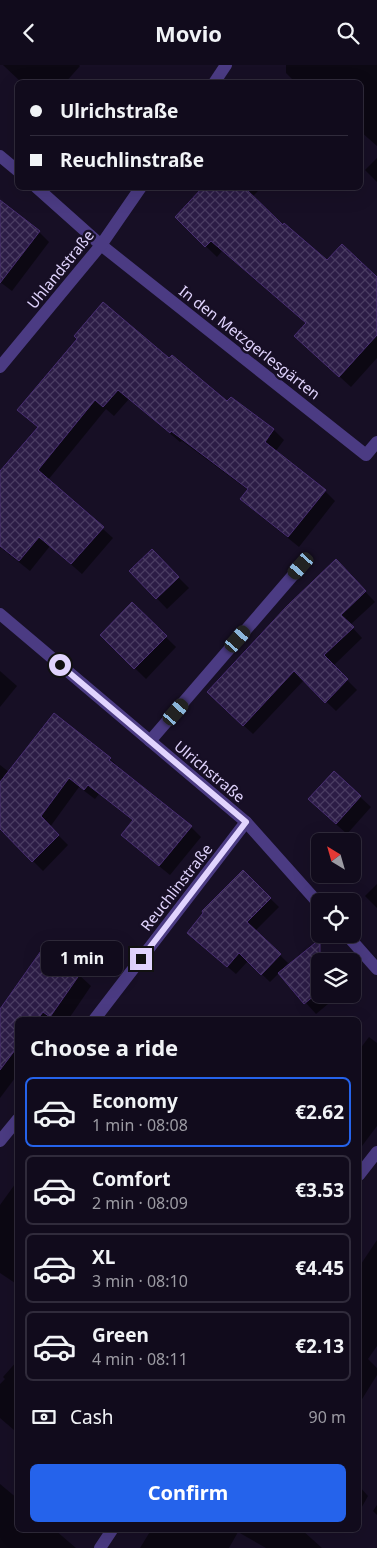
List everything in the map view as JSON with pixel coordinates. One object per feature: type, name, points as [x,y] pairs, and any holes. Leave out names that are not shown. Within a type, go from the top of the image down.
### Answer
[{"type":"street","points":[[216,80],[226,65]]},
{"type":"street","points":[[0,156],[15,168]]},
{"type":"street","points":[[39,190],[100,245]]},
{"type":"street","name":"Uhlandstraße","points":[[0,367],[100,245],[139,190]]},
{"type":"street","name":"In den Metzgerlesgärten","points":[[100,245],[366,455],[377,442]]},
{"type":"street","points":[[150,741],[301,566]]},
{"type":"street","name":"Ulrichstraße","points":[[0,614],[246,822],[311,895]]},
{"type":"street","name":"Reuchlinstraße","points":[[96,1017],[246,822]]},
{"type":"street","points":[[354,943],[377,969]]},
{"type":"street","points":[[0,1141],[15,1123]]},
{"type":"street","points":[[361,1172],[377,1152]]},
{"type":"street","points":[[100,1548],[111,1532]]},
{"type":"building","points":[[200,190],[247,190],[283,225],[284,223],[327,260],[342,244],[377,277],[377,335],[339,377],[294,336],[306,323],[211,241],[205,247],[175,217]]},
{"type":"building","points":[[0,200],[40,231],[0,283]]},
{"type":"building","points":[[103,302],[169,358],[172,355],[227,401],[231,397],[274,429],[265,442],[326,490],[288,537],[240,499],[248,489],[171,431],[170,433],[118,390],[103,407],[95,400],[38,470],[104,527],[71,564],[39,537],[19,561],[0,546],[0,471],[38,427],[17,410],[77,339],[74,336]]},
{"type":"building","points":[[152,549],[179,577],[156,599],[129,571]]},
{"type":"building","points":[[336,559],[366,591],[341,615],[354,627],[324,655],[348,679],[325,703],[294,671],[243,726],[207,692],[287,606]]},
{"type":"building","points":[[132,602],[167,636],[134,669],[100,635]]},
{"type":"building","points":[[54,713],[111,758],[109,760],[192,826],[159,866],[121,835],[133,820],[88,785],[84,790],[69,778],[41,816],[59,835],[32,862],[0,829],[0,782]]},
{"type":"building","points":[[334,771],[361,796],[336,824],[308,799]]},
{"type":"building","points":[[243,870],[271,898],[247,922],[281,954],[261,975],[239,953],[227,967],[187,933],[203,913],[202,911]]},
{"type":"building","points":[[315,943],[320,943],[320,953],[311,953],[311,998],[304,1004],[278,973]]},
{"type":"building","points":[[43,948],[80,974],[50,1017],[43,1012],[39,1017],[15,1017],[15,1050],[0,1070],[0,1009]]},
{"type":"route","points":[[60,665],[246,822],[141,959]]}]
